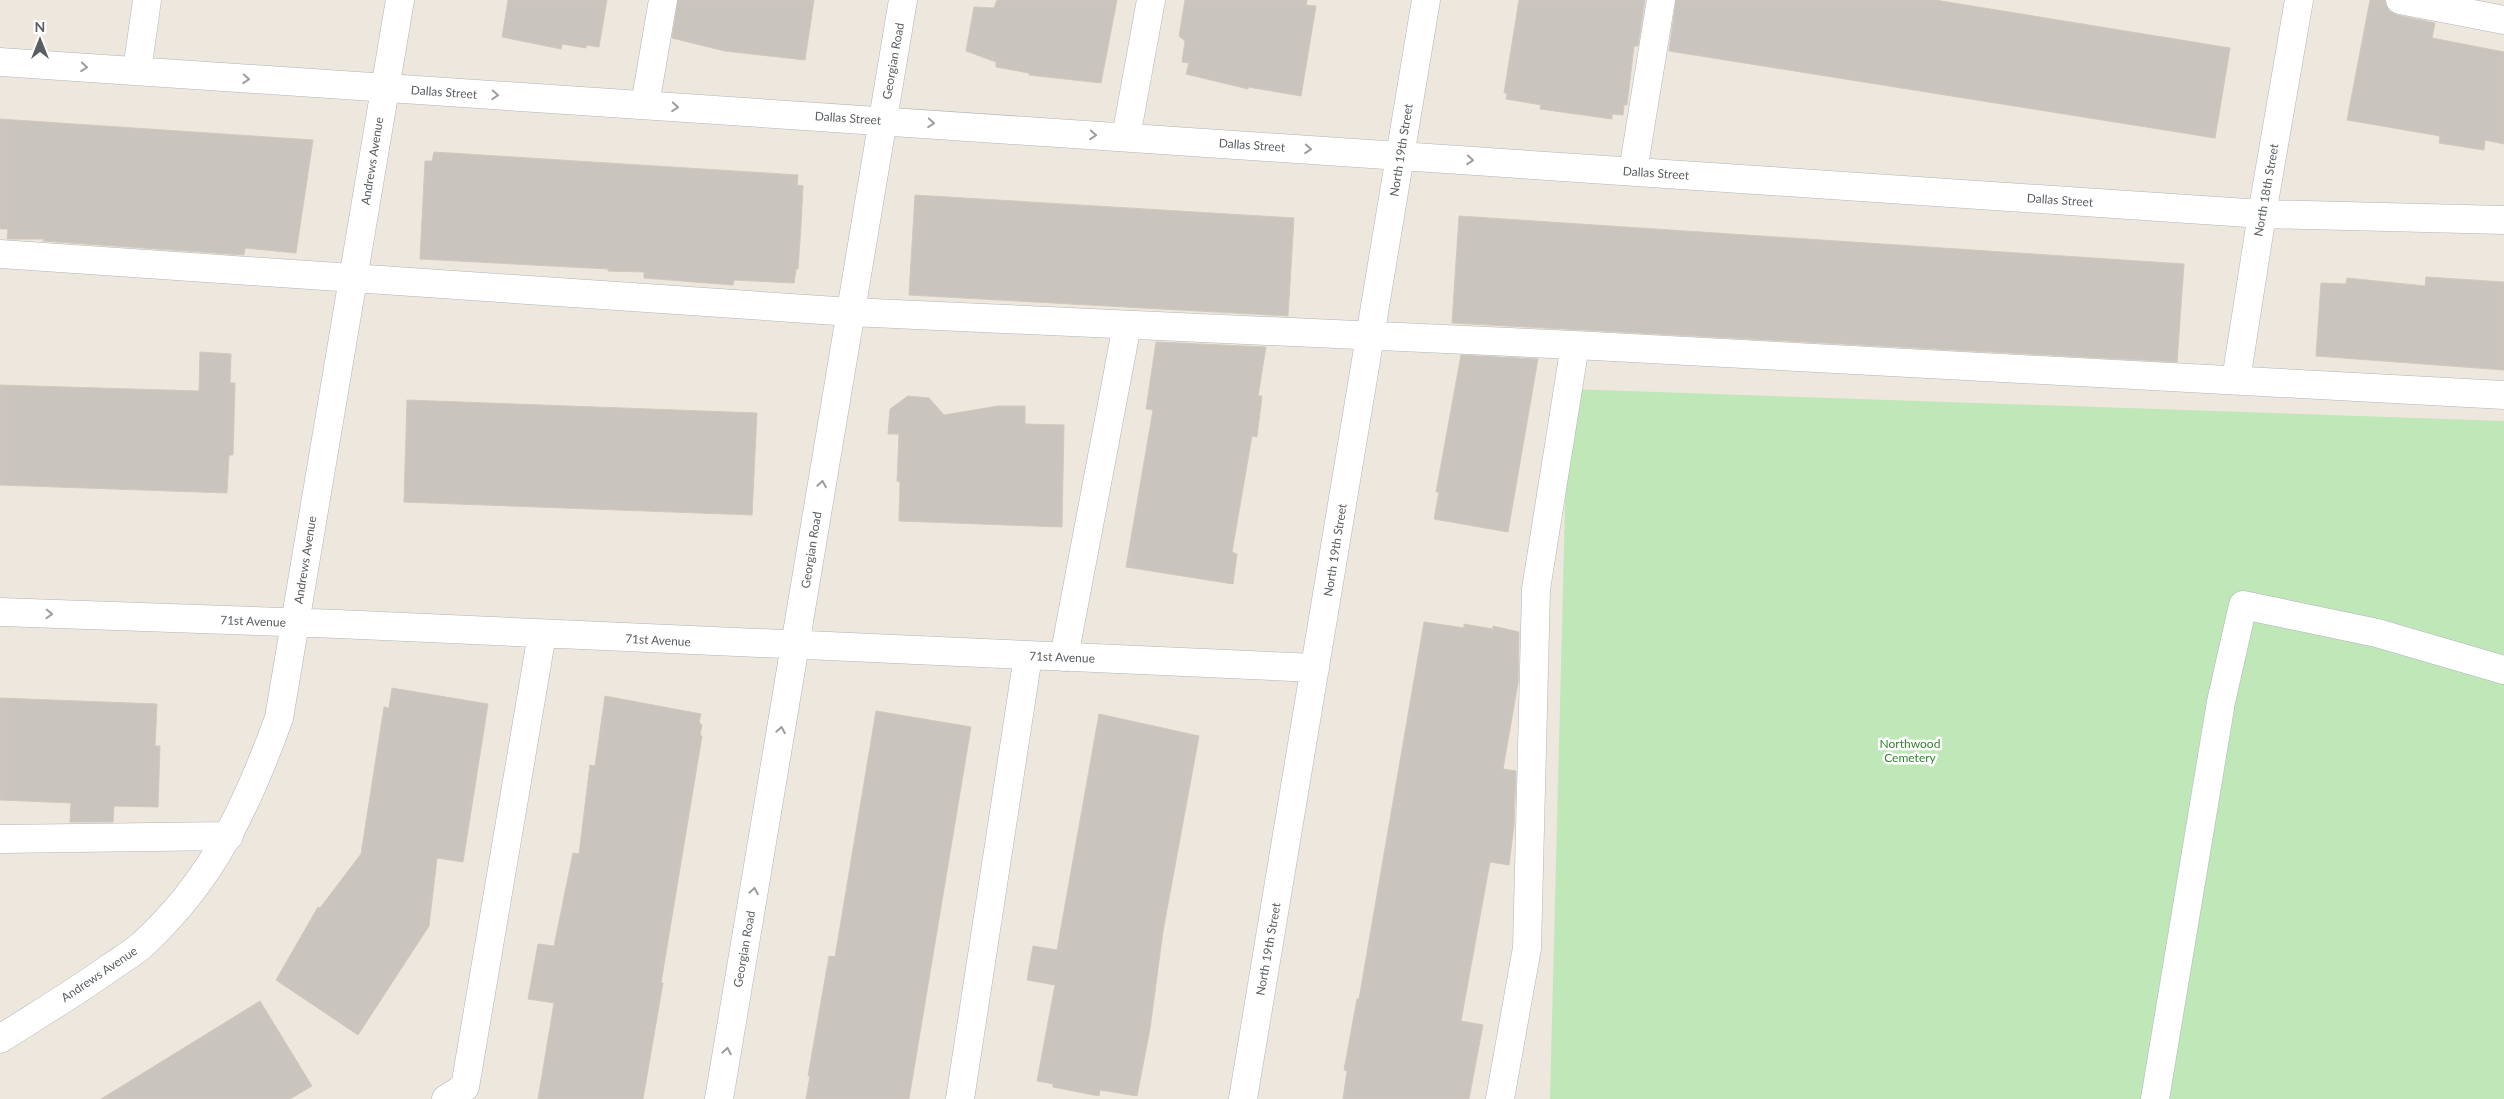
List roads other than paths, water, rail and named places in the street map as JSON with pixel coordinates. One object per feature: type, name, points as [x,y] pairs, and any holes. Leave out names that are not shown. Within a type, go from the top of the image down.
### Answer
[{"type":"street","points":[[137,71],[147,0]]},
{"type":"street","name":"Andrews Avenue","points":[[0,1039],[82,988],[141,946],[195,888],[229,836],[256,781],[279,718],[400,0]]},
{"type":"street","points":[[645,105],[663,0]]},
{"type":"street","name":"Georgian Road","points":[[719,1099],[903,0]]},
{"type":"street","points":[[1126,137],[1151,0]]},
{"type":"street","name":"North 19th Street","points":[[1243,1099],[1426,0]]},
{"type":"street","points":[[1633,171],[1661,0]]},
{"type":"street","name":"North 18th Street","points":[[2236,380],[2262,214],[2299,0]]},
{"type":"street","points":[[2400,0],[2464,6],[2504,20]]},
{"type":"street","name":"Dallas Street","points":[[0,62],[2262,214],[2504,220]]},
{"type":"street","points":[[0,254],[353,276],[851,312],[1574,345],[2504,395]]},
{"type":"street","points":[[1064,657],[1127,325]]},
{"type":"street","points":[[1500,1099],[1527,948],[1536,589],[1574,345]]},
{"type":"street","points":[[2155,1099],[2221,702],[2243,605],[2377,634],[2504,670]]},
{"type":"street","name":"71st Avenue","points":[[0,612],[295,623],[1315,668]]},
{"type":"street","points":[[446,1099],[465,1087],[542,634]]},
{"type":"street","points":[[960,1099],[1028,656]]},
{"type":"street","points":[[0,838],[229,836]]},
{"type":"park label","name":"Northwood Cemetery","points":[[1910,750]]}]
